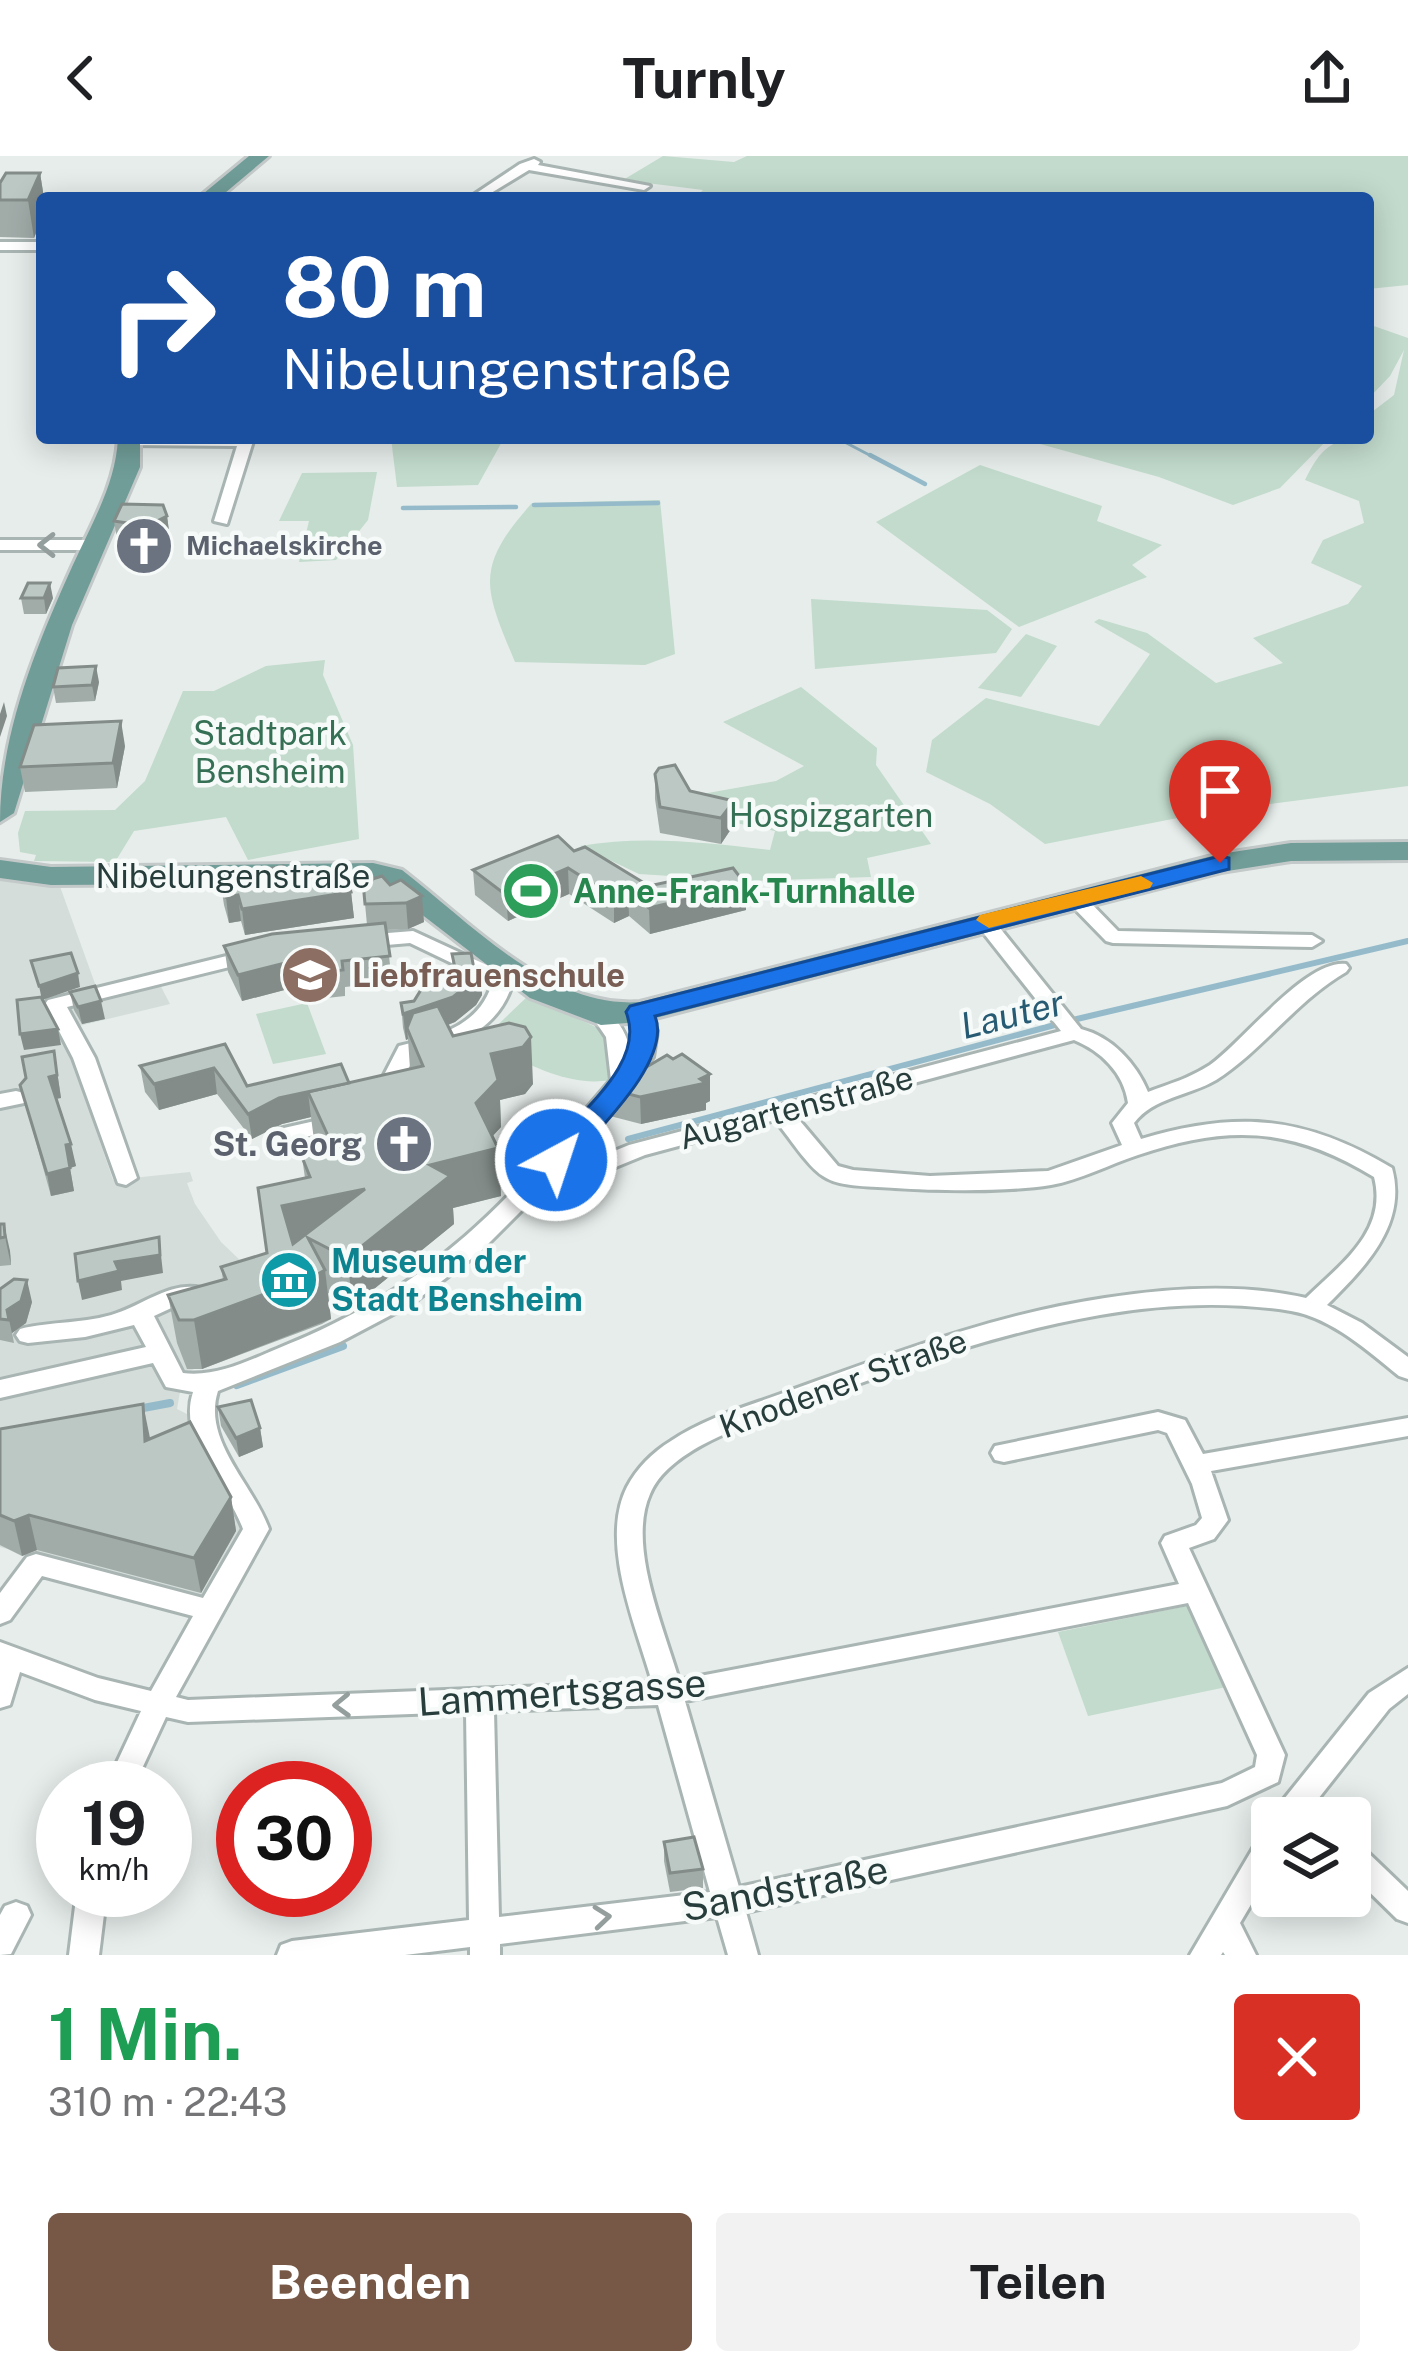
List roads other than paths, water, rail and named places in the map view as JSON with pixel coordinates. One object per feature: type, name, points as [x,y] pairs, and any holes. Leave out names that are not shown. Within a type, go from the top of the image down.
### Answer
[{"type":"main road","points":[[215,192],[260,156]]},
{"type":"main road","points":[[0,813],[58,626],[128,467],[129,444]]},
{"type":"main road","name":"Nibelungenstraße","points":[[1,868],[51,876],[373,872],[417,893],[509,973],[601,1015],[640,1012],[1251,857],[1408,851]]},
{"type":"street","points":[[484,192],[545,157]]},
{"type":"street","points":[[524,166],[644,186]]},
{"type":"street","points":[[0,246],[36,246]]},
{"type":"street","points":[[222,521],[245,444]]},
{"type":"street","points":[[0,545],[93,544]]},
{"type":"street","points":[[1076,899],[1113,938],[1312,941]]},
{"type":"street","points":[[984,922],[1068,1027],[1089,1035],[1133,1082],[1139,1105]]},
{"type":"street","points":[[284,1135],[409,1107],[395,1075],[406,1051],[473,1029],[509,973],[480,970],[413,937],[339,944]]},
{"type":"street","points":[[126,1178],[84,1058],[56,1004],[275,950]]},
{"type":"street","points":[[1142,1146],[1123,1123],[1139,1105],[1202,1079],[1237,1054],[1313,981],[1339,968]]},
{"type":"street","points":[[140,1313],[175,1381],[208,1385],[318,1342],[403,1299],[454,1263],[524,1196],[642,1057],[647,1030],[640,1012]]},
{"type":"street","points":[[601,1015],[615,1029],[621,1046],[622,1080]]},
{"type":"street","name":"Augartenstraße","points":[[524,1196],[637,1150],[781,1113],[1068,1027]]},
{"type":"street","points":[[781,1113],[831,1172],[854,1177],[930,1184],[1050,1178],[1187,1130],[1270,1126],[1303,1132],[1408,1186]]},
{"type":"street","points":[[1311,1307],[1386,1229],[1394,1205],[1384,1173]]},
{"type":"street","points":[[28,1335],[140,1313],[160,1300],[218,1294]]},
{"type":"street","name":"Knodener Straße","points":[[743,1955],[633,1566],[628,1522],[647,1476],[703,1435],[977,1332],[1170,1298],[1265,1300],[1311,1307],[1341,1320],[1406,1366]]},
{"type":"street","points":[[0,1389],[163,1352]]},
{"type":"street","points":[[132,1761],[158,1704],[256,1529],[245,1496],[218,1462],[201,1418],[200,1400],[208,1385]]},
{"type":"street","points":[[1004,1453],[1169,1422],[1197,1464],[1196,1474],[1214,1520],[1205,1532],[1174,1543],[1196,1591]]},
{"type":"street","points":[[1197,1464],[1408,1427]]},
{"type":"street","points":[[0,1613],[36,1564],[212,1611]]},
{"type":"street","name":"Lammertsgasse","points":[[5,1656],[188,1712],[668,1693],[1196,1591]]},
{"type":"street","name":"Sandstraße","points":[[292,1955],[485,1942],[727,1903],[1248,1787],[1268,1774],[1270,1755],[1196,1591]]},
{"type":"street","points":[[0,1697],[5,1656]]},
{"type":"street","points":[[1310,1797],[1379,1701],[1407,1679]]},
{"type":"street","points":[[480,1700],[485,1942]]},
{"type":"street","points":[[1371,1874],[1408,1910]]},
{"type":"street","points":[[1205,1955],[1251,1880]]},
{"type":"street","points":[[0,1943],[16,1915]]},
{"type":"street","points":[[83,1955],[88,1917]]},
{"type":"street","points":[[1226,1925],[1241,1955]]},
{"type":"waterway","points":[[848,444],[875,458]]},
{"type":"waterway","points":[[870,455],[925,484]]},
{"type":"waterway","points":[[534,505],[658,503]]},
{"type":"waterway","points":[[403,508],[516,507]]},
{"type":"waterway","name":"Lauter","points":[[628,1139],[1077,1019],[1408,941]]},
{"type":"waterway","name":"Lauter","points":[[237,1385],[343,1346]]},
{"type":"waterway","name":"Lauter","points":[[138,1409],[170,1403]]},
{"type":"place","name":"Michaelskirche","points":[[144,546]]},
{"type":"place","name":"Anne-Frank-Turnhalle","points":[[531,891]]},
{"type":"place","name":"Liebfrauenschule","points":[[310,975]]},
{"type":"place","name":"St. Georg","points":[[404,1144]]},
{"type":"place","name":"Museum der Stadt Bensheim","points":[[289,1280]]},
{"type":"park label","name":"Stadtpark Bensheim","points":[[270,752]]},
{"type":"park label","name":"Hospizgarten","points":[[831,815]]}]
